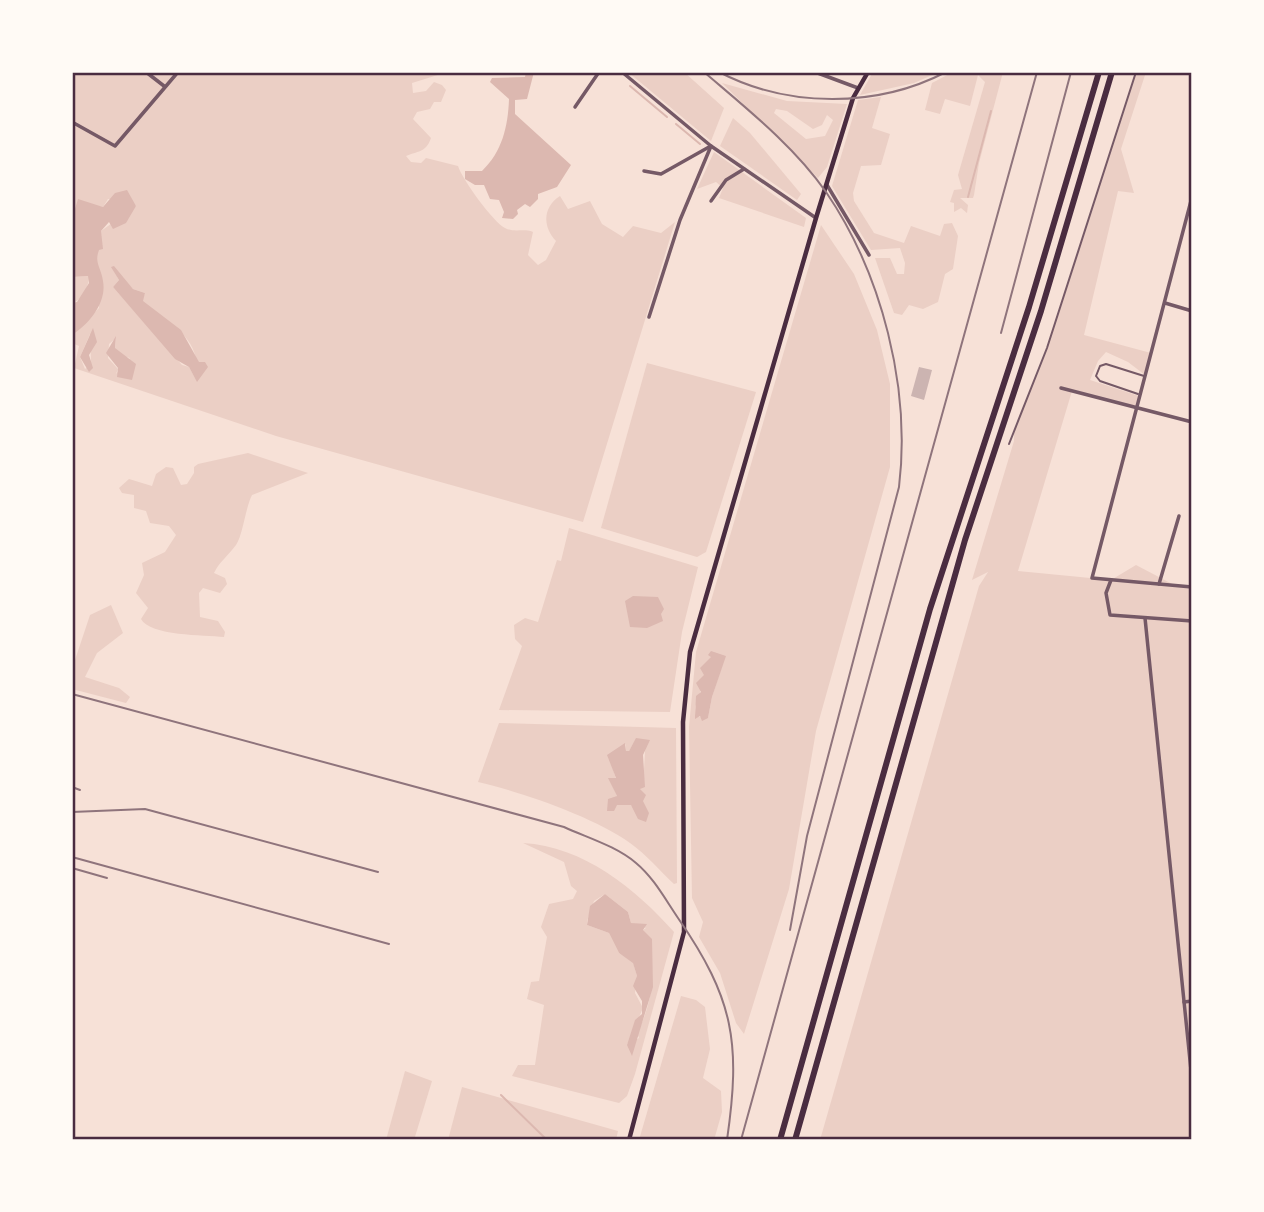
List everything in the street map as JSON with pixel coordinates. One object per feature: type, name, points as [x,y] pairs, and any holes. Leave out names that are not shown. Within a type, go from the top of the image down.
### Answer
[{"type":"highway","points":[[780,1140],[930,610],[1064,191],[1099,72]]},
{"type":"highway","points":[[795,1140],[965,540],[1076,195],[1112,72]]},
{"type":"main road","points":[[629,1140],[684,932],[683,722],[690,652],[816,218],[858,88],[868,72]]},
{"type":"street","points":[[146,72],[164,86]]},
{"type":"street","points":[[72,122],[115,146],[178,72]]},
{"type":"street","points":[[575,107],[599,72]]},
{"type":"street","points":[[622,72],[711,146],[816,218]]},
{"type":"street","points":[[815,72],[858,88]]},
{"type":"street","points":[[644,171],[661,174],[711,146]]},
{"type":"street","points":[[649,317],[680,220],[711,146]]},
{"type":"street","points":[[711,201],[726,180],[744,169]]},
{"type":"street","points":[[827,185],[869,255]]},
{"type":"street","points":[[1192,201],[1092,578],[1192,587]]},
{"type":"street","points":[[1165,303],[1192,311]]},
{"type":"street","points":[[1061,388],[1192,422]]},
{"type":"street","points":[[1159,584],[1179,516]]},
{"type":"street","points":[[1111,580],[1106,593],[1110,614],[1192,621]]},
{"type":"street","points":[[1145,618],[1192,1080]]},
{"type":"street","points":[[1184,1002],[1192,1001]]},
{"type":"lane","points":[[1009,444],[1047,348],[1136,72]]},
{"type":"lane","points":[[1139,395],[1100,381],[1096,376],[1098,370],[1106,364],[1145,376]]},
{"type":"shaded area","points":[[72,72],[440,72],[441,74],[412,83],[413,93],[426,91],[434,82],[446,90],[441,102],[434,102],[430,109],[417,112],[413,119],[431,138],[424,149],[406,156],[411,162],[421,163],[426,158],[458,166],[478,200],[493,218],[505,228],[533,232],[528,255],[538,265],[546,260],[556,241],[548,229],[546,217],[554,200],[560,196],[568,209],[590,201],[602,224],[623,237],[633,226],[661,233],[675,222],[583,522],[276,436],[74,368],[79,346],[72,343],[72,335],[99,308],[95,261],[101,231],[136,206],[131,200],[108,199],[103,207],[86,204],[77,206],[72,219]],"holes":[[[112,267],[133,289],[145,293],[142,301],[174,326],[190,343],[195,353],[197,381],[189,367],[182,365],[113,287],[119,280]],[[90,334],[91,363],[85,369],[80,357]],[[116,338],[115,349],[121,356],[130,358],[116,374],[118,369],[108,358],[109,344]]]},
{"type":"shaded area","points":[[526,72],[534,72],[527,99],[515,100],[515,114],[571,165],[557,187],[538,194],[538,199],[530,207],[525,204],[517,210],[518,214],[513,219],[502,218],[504,212],[499,200],[490,199],[484,185],[475,185],[465,179],[465,171],[482,171],[495,156],[503,138],[509,99],[490,82],[492,78],[525,77]]},
{"type":"shaded area","points":[[628,72],[684,72],[724,108],[711,141]]},
{"type":"shaded area","points":[[873,72],[939,72],[914,83],[860,95]]},
{"type":"shaded area","points":[[953,72],[1003,72],[979,163],[973,198],[960,198],[968,205],[967,213],[961,208],[954,212],[954,203],[950,202],[954,190],[962,189],[958,175],[985,82],[978,75],[970,106],[945,99],[940,114],[925,110],[932,83]]},
{"type":"shaded area","points":[[1136,72],[1146,72],[1121,149],[1134,193],[1118,191],[1084,335],[1151,353],[1145,375],[1128,362],[1106,352],[1098,361],[1090,380],[1139,396],[1136,406],[1072,391],[1018,571],[1111,580],[1136,565],[1176,586],[1192,587],[1192,1140],[820,1140],[979,586],[988,572],[972,580],[1014,441],[1014,431],[1047,348]]},
{"type":"shaded area","points":[[722,83],[787,101],[847,104],[827,167],[818,178]],"holes":[[[776,109],[787,111],[813,129],[822,125],[827,115],[833,120],[825,136],[806,139],[774,113]]]},
{"type":"shaded area","points":[[881,97],[872,128],[890,134],[881,165],[861,166],[853,193],[854,201],[874,233],[904,243],[911,226],[940,236],[944,224],[952,223],[958,236],[953,269],[945,274],[938,302],[923,309],[909,305],[902,315],[894,313],[875,258],[890,258],[897,274],[904,274],[905,263],[900,248],[871,250],[832,186],[858,100]]},
{"type":"shaded area","points":[[733,118],[750,133],[801,194],[797,200],[720,146]]},
{"type":"shaded area","points":[[714,152],[806,218],[804,227],[719,198],[723,188],[716,182],[697,189]]},
{"type":"shaded area","points":[[127,190],[136,206],[126,223],[113,229],[109,222],[101,231],[103,249],[99,250],[97,258],[104,289],[99,305],[85,325],[72,335],[72,303],[77,302],[89,283],[88,276],[72,277],[72,219],[78,199],[103,207],[115,193]]},
{"type":"shaded area","points":[[821,225],[854,274],[877,330],[890,384],[890,467],[816,731],[789,889],[744,1034],[736,1023],[720,973],[699,937],[703,922],[692,898],[689,727],[696,652]],"holes":[[[725,656],[708,718],[695,716],[695,707],[712,657]]]},
{"type":"shaded area","points":[[114,266],[133,289],[145,293],[143,301],[181,330],[199,362],[205,362],[208,367],[197,382],[189,367],[175,359],[113,287],[119,280],[111,267]]},
{"type":"shaded area","points":[[89,276],[84,292],[72,303],[72,277]]},
{"type":"shaded area","points":[[93,328],[97,342],[89,355],[93,368],[89,372],[80,357]]},
{"type":"shaded area","points":[[116,336],[115,348],[136,364],[132,380],[117,377],[118,368],[106,353]]},
{"type":"shaded area","points":[[647,363],[756,392],[706,552],[697,557],[601,528]]},
{"type":"shaded area","points":[[248,453],[308,473],[252,495],[238,541],[214,573],[225,578],[227,584],[220,593],[203,588],[199,593],[200,617],[218,621],[225,632],[224,637],[166,632],[146,625],[141,619],[148,608],[136,593],[144,575],[142,563],[165,552],[176,535],[169,526],[150,523],[146,511],[134,508],[134,495],[122,493],[119,488],[129,479],[152,486],[156,474],[166,467],[173,468],[181,485],[187,484],[198,464]]},
{"type":"shaded area","points":[[569,528],[698,567],[682,632],[670,712],[499,710],[522,646],[515,639],[514,625],[525,618],[538,622],[557,560],[561,561]]},
{"type":"shaded area","points":[[633,596],[658,597],[664,609],[661,614],[663,621],[647,628],[630,627],[625,601]]},
{"type":"shaded area","points":[[111,605],[123,633],[97,653],[85,677],[119,688],[130,697],[126,703],[72,689],[72,669],[90,615]]},
{"type":"shaded area","points":[[711,651],[726,656],[708,718],[702,721],[700,716],[695,719],[696,696],[701,692],[696,683],[704,675],[700,668],[711,657],[708,655]]},
{"type":"shaded area","points":[[499,723],[676,728],[677,883],[674,884],[647,857],[615,833],[535,799],[478,782]],"holes":[[[635,741],[646,742],[640,789],[645,818],[631,805],[610,803],[617,796],[609,778],[616,779],[610,759],[626,744],[626,751],[629,751]]]},
{"type":"shaded area","points":[[636,738],[650,740],[643,755],[645,787],[640,789],[646,795],[643,801],[649,813],[646,822],[638,819],[631,805],[617,805],[614,811],[607,811],[608,799],[617,796],[608,778],[616,778],[607,755],[625,743],[626,751],[629,751]]},
{"type":"shaded area","points":[[523,843],[567,852],[607,872],[643,900],[674,932],[635,1074],[627,1096],[619,1103],[512,1076],[518,1065],[535,1065],[544,1005],[527,999],[531,982],[539,981],[547,937],[541,927],[549,904],[573,899],[577,891],[571,886],[564,862]],"holes":[[[605,894],[628,912],[631,923],[646,928],[643,930],[650,956],[652,982],[647,1007],[637,1033],[639,1038],[627,1045],[643,1008],[635,993],[637,976],[633,962],[619,953],[609,933],[587,925],[587,921],[594,901]]]},
{"type":"shaded area","points":[[605,894],[628,912],[631,923],[647,924],[643,930],[652,939],[653,987],[632,1056],[627,1045],[635,1020],[642,1014],[642,1001],[633,986],[637,976],[633,963],[619,953],[609,933],[587,925],[590,906]]},
{"type":"shaded area","points":[[681,996],[696,1000],[705,1007],[710,1049],[703,1078],[721,1091],[722,1112],[714,1140],[639,1140]]},
{"type":"shaded area","points":[[405,1071],[432,1081],[414,1140],[386,1140]]},
{"type":"shaded area","points":[[462,1087],[618,1131],[616,1140],[448,1140]]},
{"type":"building","points":[[919,367],[932,370],[924,400],[911,396]]},
{"type":"waterway","points":[[630,86],[667,117]]},
{"type":"waterway","points":[[968,197],[991,111]]},
{"type":"waterway","points":[[676,124],[700,144]]},
{"type":"waterway","points":[[501,1095],[547,1140]]},
{"type":"railway","points":[[704,72],[769,128],[799,159],[826,192],[846,224],[877,295],[888,333],[901,411],[899,487],[807,836],[790,930]]},
{"type":"railway","points":[[719,72],[774,92],[832,99],[891,92],[946,72]]},
{"type":"railway","points":[[741,1140],[1037,72]]},
{"type":"railway","points":[[1001,333],[1071,72]]},
{"type":"railway","points":[[72,694],[564,827],[628,857],[648,875],[664,896],[697,947],[722,998],[729,1023],[733,1076],[727,1140]]},
{"type":"railway","points":[[72,787],[80,790]]},
{"type":"railway","points":[[72,812],[145,809],[378,872]]},
{"type":"railway","points":[[72,857],[389,944]]},
{"type":"railway","points":[[72,868],[107,878]]}]
